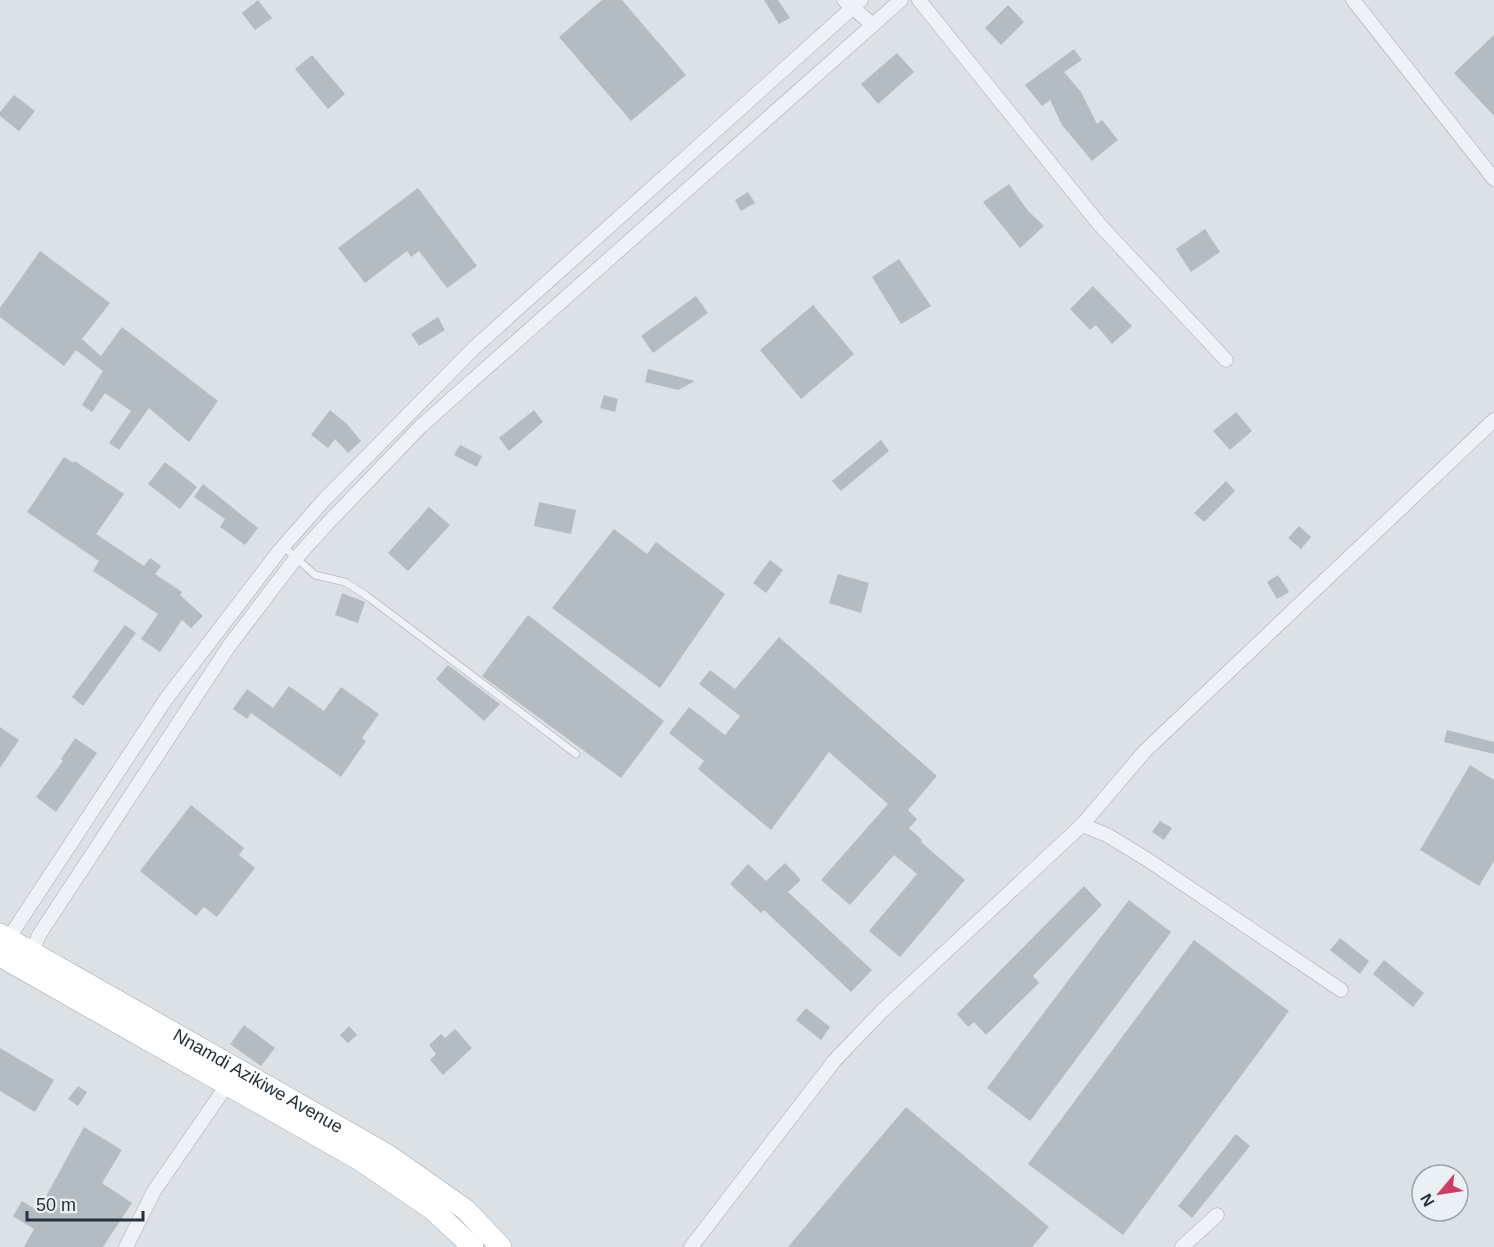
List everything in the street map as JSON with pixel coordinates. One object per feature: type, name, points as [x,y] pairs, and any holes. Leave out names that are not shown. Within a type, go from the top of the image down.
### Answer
[{"type":"main road","name":"Nnamdi Azikiwe Avenue","points":[[3,943],[32,952],[388,1155],[466,1210],[501,1247]]},
{"type":"main road","name":"Nnamdi Azikiwe Avenue","points":[[3,943],[227,1085],[360,1160],[432,1209],[473,1247]]},
{"type":"street","points":[[32,952],[39,935],[110,824],[229,646],[296,558],[421,426],[901,0]]},
{"type":"street","points":[[920,0],[1099,224],[1226,360]]},
{"type":"street","points":[[1353,0],[1494,179]]},
{"type":"street","points":[[3,943],[166,699],[283,546],[396,424],[466,355],[853,2],[873,25]]},
{"type":"street","points":[[691,1247],[835,1060],[882,1011],[1082,825],[1145,751],[1494,420]]},
{"type":"street","points":[[1082,825],[1107,835],[1148,860],[1341,990]]},
{"type":"street","points":[[126,1247],[154,1191],[227,1085]]},
{"type":"street","points":[[1182,1247],[1217,1215]]},
{"type":"lane","points":[[283,546],[315,575],[345,582],[367,596],[576,754]]},
{"type":"building","points":[[258,0],[272,18],[255,30],[242,13]]},
{"type":"building","points":[[602,0],[622,0],[686,75],[631,121],[559,37]]},
{"type":"building","points":[[764,0],[778,0],[790,18],[779,24]]},
{"type":"building","points":[[1008,5],[1024,22],[1001,45],[985,28]]},
{"type":"building","points":[[1494,35],[1494,116],[1454,73]]},
{"type":"building","points":[[1074,49],[1082,60],[1064,72],[1081,92],[1097,124],[1102,120],[1118,140],[1092,161],[1062,125],[1050,100],[1042,106],[1025,85]]},
{"type":"building","points":[[897,53],[914,72],[878,104],[861,84]]},
{"type":"building","points":[[312,55],[345,94],[328,109],[295,69]]},
{"type":"building","points":[[14,95],[35,111],[19,131],[0,116],[0,112]]},
{"type":"building","points":[[1009,184],[1028,211],[1044,226],[1020,248],[983,202]]},
{"type":"building","points":[[418,188],[477,266],[447,288],[419,251],[411,257],[407,251],[365,283],[338,248]]},
{"type":"building","points":[[748,192],[755,203],[741,211],[735,200]]},
{"type":"building","points":[[1205,229],[1220,252],[1191,272],[1176,249]]},
{"type":"building","points":[[40,251],[110,303],[82,339],[101,356],[122,327],[218,401],[189,442],[149,408],[119,450],[109,443],[131,411],[105,393],[92,412],[82,405],[103,371],[76,350],[64,366],[0,317],[0,308]]},
{"type":"building","points":[[899,259],[931,306],[901,324],[872,277]]},
{"type":"building","points":[[1093,286],[1132,326],[1112,344],[1096,325],[1090,330],[1070,309]]},
{"type":"building","points":[[696,296],[708,313],[653,353],[641,336]]},
{"type":"building","points":[[813,305],[854,354],[801,399],[760,350]]},
{"type":"building","points":[[438,317],[445,330],[419,346],[411,334]]},
{"type":"building","points":[[648,369],[695,381],[678,390],[645,382]]},
{"type":"building","points":[[604,395],[618,399],[615,412],[600,408]]},
{"type":"building","points":[[330,410],[347,424],[361,441],[348,453],[335,439],[328,448],[311,435]]},
{"type":"building","points":[[534,410],[543,422],[509,451],[499,438]]},
{"type":"building","points":[[1236,412],[1252,431],[1230,450],[1213,431]]},
{"type":"building","points":[[881,440],[889,451],[841,491],[832,481]]},
{"type":"building","points":[[460,445],[482,456],[477,467],[454,455]]},
{"type":"building","points":[[64,457],[74,463],[75,461],[124,494],[96,534],[144,566],[150,558],[161,566],[155,574],[182,592],[180,595],[203,616],[191,628],[182,620],[160,652],[141,639],[158,614],[93,571],[99,561],[27,512]]},
{"type":"building","points":[[165,462],[197,487],[180,509],[148,484]]},
{"type":"building","points":[[1226,481],[1235,491],[1204,522],[1194,513]]},
{"type":"building","points":[[203,484],[258,528],[245,545],[220,527],[225,519],[194,497]]},
{"type":"building","points":[[539,502],[576,510],[571,534],[534,526]]},
{"type":"building","points":[[429,507],[450,525],[408,571],[388,553]]},
{"type":"building","points":[[1299,526],[1311,537],[1301,549],[1288,538]]},
{"type":"building","points":[[614,529],[647,554],[656,542],[725,594],[660,688],[552,608]]},
{"type":"building","points":[[770,560],[783,570],[766,593],[753,583]]},
{"type":"building","points":[[838,574],[869,583],[861,613],[829,603]]},
{"type":"building","points":[[1278,575],[1289,592],[1277,599],[1267,582]]},
{"type":"building","points":[[342,593],[365,602],[358,623],[335,615]]},
{"type":"building","points":[[528,615],[664,721],[621,778],[482,676]]},
{"type":"building","points":[[125,625],[136,633],[83,706],[72,697]]},
{"type":"building","points":[[779,637],[937,776],[908,810],[917,819],[909,828],[922,840],[921,842],[965,880],[900,957],[869,931],[917,874],[894,855],[850,905],[821,880],[888,804],[829,752],[771,830],[698,769],[704,761],[669,733],[689,707],[725,735],[740,716],[699,684],[710,670],[735,689]]},
{"type":"building","points":[[448,665],[500,704],[484,721],[436,679]]},
{"type":"building","points":[[289,686],[324,711],[341,687],[379,714],[362,738],[366,741],[341,777],[251,713],[247,719],[233,709],[247,689],[273,708]]},
{"type":"building","points":[[0,727],[19,740],[0,768]]},
{"type":"building","points":[[1447,730],[1494,742],[1494,754],[1444,742]]},
{"type":"building","points":[[75,738],[97,753],[56,812],[36,797],[63,761],[61,759]]},
{"type":"building","points":[[1470,765],[1494,780],[1494,861],[1479,886],[1420,850]]},
{"type":"building","points":[[191,805],[244,848],[239,855],[255,868],[217,917],[204,907],[196,916],[140,871]]},
{"type":"building","points":[[1160,821],[1172,828],[1164,840],[1152,832]]},
{"type":"building","points":[[785,863],[801,880],[788,892],[872,970],[851,992],[764,910],[761,913],[730,884],[748,864],[766,881]]},
{"type":"building","points":[[1084,886],[1102,905],[1033,976],[1039,983],[986,1035],[974,1022],[968,1027],[957,1014]]},
{"type":"building","points":[[1129,900],[1171,932],[1030,1121],[987,1088]]},
{"type":"building","points":[[1340,938],[1369,961],[1360,974],[1330,950]]},
{"type":"building","points":[[1194,940],[1289,1011],[1123,1235],[1028,1164]]},
{"type":"building","points":[[1384,960],[1424,993],[1413,1007],[1373,974]]},
{"type":"building","points":[[806,1008],[830,1027],[821,1040],[796,1020]]},
{"type":"building","points":[[244,1025],[275,1048],[261,1066],[230,1044]]},
{"type":"building","points":[[349,1026],[357,1035],[348,1043],[340,1035]]},
{"type":"building","points":[[455,1029],[472,1048],[443,1075],[430,1060],[436,1054],[429,1045],[441,1034],[445,1038]]},
{"type":"building","points":[[0,1048],[54,1080],[35,1112],[0,1091]]},
{"type":"building","points":[[78,1086],[87,1092],[78,1106],[68,1099]]},
{"type":"building","points":[[906,1107],[1049,1227],[1032,1247],[788,1247]]},
{"type":"building","points":[[84,1127],[122,1150],[102,1183],[132,1203],[103,1247],[24,1247],[34,1229],[13,1216],[22,1201],[38,1211]]},
{"type":"building","points":[[1236,1134],[1250,1146],[1192,1218],[1178,1206]]}]
